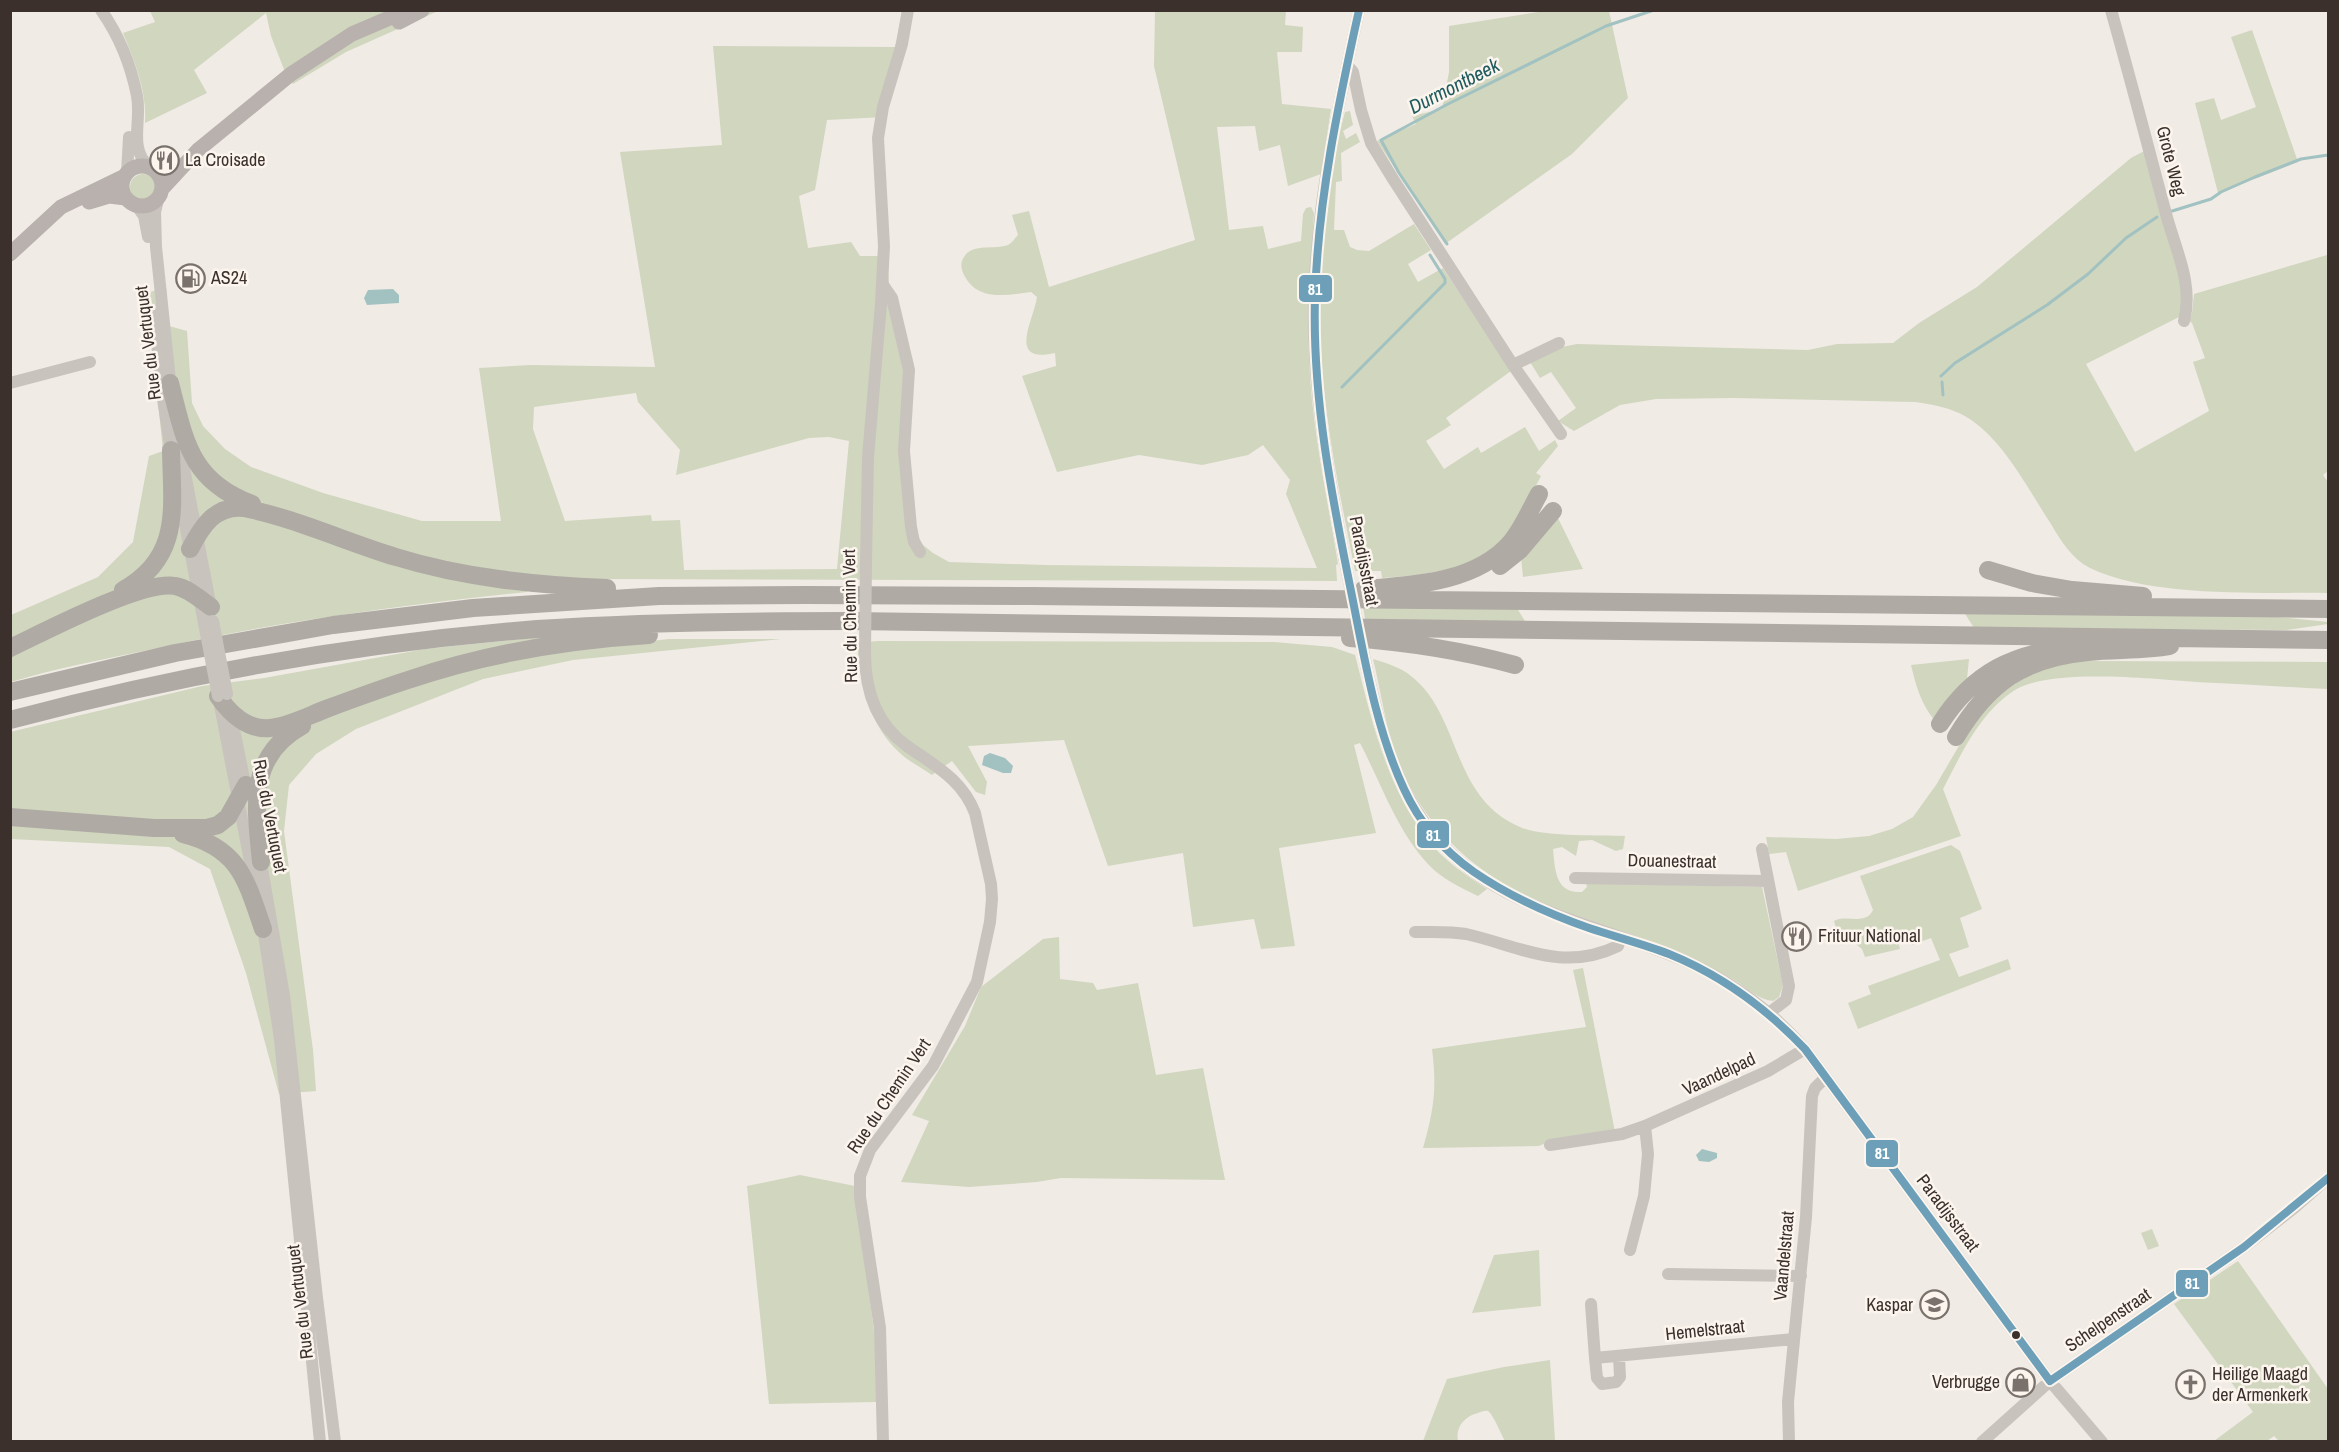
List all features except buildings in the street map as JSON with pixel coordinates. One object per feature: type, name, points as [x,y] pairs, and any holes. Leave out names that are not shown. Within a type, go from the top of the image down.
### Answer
[{"type":"highway","points":[[170,384],[189,448],[199,468],[208,478],[239,499],[326,533]]},
{"type":"highway","points":[[80,616],[143,577],[154,566],[165,549],[172,518],[171,450]]},
{"type":"highway","points":[[1345,591],[1452,577],[1481,566],[1498,555],[1512,541],[1539,494]]},
{"type":"highway","points":[[194,542],[214,515],[226,509],[238,507],[252,509],[425,565],[492,578],[545,585],[689,589],[729,595]]},
{"type":"highway","points":[[1256,599],[1313,591],[1393,592],[1458,583],[1485,574],[1505,563],[1520,550],[1552,511]]},
{"type":"highway","points":[[1988,570],[2032,583],[2072,590],[2155,597],[2218,608]]},
{"type":"highway","points":[[10,648],[80,616],[156,586],[175,586],[207,613]]},
{"type":"highway","points":[[10,692],[175,653],[354,622],[549,602],[729,595],[2328,609]]},
{"type":"highway","points":[[222,695],[231,712],[251,725],[270,728],[294,722],[441,670],[544,648],[630,636],[751,630],[815,621]]},
{"type":"highway","points":[[10,720],[202,675],[319,654],[408,642],[610,625],[815,621],[2328,640]]},
{"type":"highway","points":[[1226,626],[1260,634],[1372,640],[1425,646],[1470,653],[1515,664]]},
{"type":"highway","points":[[1956,737],[1970,713],[2000,682],[2035,663],[2087,652],[2147,651],[2170,646],[2187,638]]},
{"type":"highway","points":[[1940,724],[1952,704],[1970,685],[2014,658],[2042,650],[2079,646],[2170,646]]},
{"type":"highway","points":[[261,862],[256,799],[261,773],[268,756],[285,736],[359,698]]},
{"type":"highway","points":[[10,817],[195,829],[212,827],[228,817],[242,793]]},
{"type":"highway","points":[[154,828],[201,839],[216,846],[228,856],[247,884],[263,929]]},
{"type":"main road","points":[[10,256],[61,207],[126,174],[137,166],[165,169],[198,150],[291,74],[337,42],[408,10]]},
{"type":"main road","points":[[266,96],[336,52],[422,10]]},
{"type":"main road","points":[[10,256],[25,248],[66,215],[84,205],[110,196],[148,206],[198,150]]},
{"type":"main road","points":[[151,168],[161,178],[160,194]]},
{"type":"main road","points":[[126,174],[122,186],[131,202]]},
{"type":"street","points":[[101,10],[116,33],[126,56],[137,94],[137,151],[142,161],[151,168]]},
{"type":"street","name":"Rue du Chemin Vert","points":[[883,1442],[880,1339],[860,1197],[862,1170],[870,1150],[933,1066],[969,1001],[982,962],[992,899],[975,813],[970,801],[949,775],[906,745],[884,724],[869,694],[866,675],[868,457],[883,285],[884,241],[879,131],[883,107],[902,44],[908,10]]},
{"type":"street","name":"Paradijsstraat","points":[[1359,10],[1327,166],[1318,236],[1314,299],[1315,358],[1331,485],[1367,670],[1388,750],[1404,789],[1425,823],[1448,851],[1492,884],[1536,907],[1668,954],[1704,970],[1769,1013],[1788,1029],[2050,1381],[2102,1442]]},
{"type":"street","name":"Grote Weg","points":[[2111,10],[2165,213],[2186,279],[2189,293],[2184,321]]},
{"type":"street","points":[[1347,65],[1353,72],[1371,143],[1392,179],[1561,434]]},
{"type":"street","points":[[126,174],[129,132],[138,117]]},
{"type":"street","name":"Rue du Vertuquet","points":[[160,194],[155,212],[156,247],[170,384],[194,542],[222,695],[242,793],[261,862],[284,995],[335,1442]]},
{"type":"street","name":"Rue du Vertuquet","points":[[131,202],[144,216],[147,225],[159,369],[171,450],[194,542]]},
{"type":"street","name":"Rue du Chemin Vert","points":[[883,285],[892,298],[909,370],[904,451],[911,527],[914,542],[920,552]]},
{"type":"street","points":[[1514,365],[1559,343]]},
{"type":"street","points":[[10,383],[90,362]]},
{"type":"street","name":"Rue du Vertuquet","points":[[231,712],[283,1061],[320,1442]]},
{"type":"street","points":[[1762,849],[1790,986],[1786,1000],[1769,1013]]},
{"type":"street","name":"Douanestraat","points":[[1575,878],[1767,881]]},
{"type":"street","points":[[1415,932],[1465,934],[1517,950],[1559,957],[1578,957],[1605,952],[1618,946],[1621,938]]},
{"type":"street","name":"Vaandelpad","points":[[1550,1145],[1622,1134],[1645,1126],[1758,1076],[1805,1049]]},
{"type":"street","name":"Vaandelstraat","points":[[1789,1442],[1788,1402],[1806,1217],[1812,1096],[1815,1088],[1825,1078]]},
{"type":"street","points":[[1630,1250],[1644,1196],[1648,1154],[1645,1126]]},
{"type":"street","name":"Schelpenstraat","points":[[1982,1442],[2050,1381],[2244,1247],[2328,1178]]},
{"type":"street","points":[[1668,1274],[1801,1276]]},
{"type":"street","points":[[1591,1304],[1594,1358],[1597,1378],[1602,1384],[1616,1382],[1620,1377],[1619,1357]]},
{"type":"street","name":"Hemelstraat","points":[[1594,1358],[1794,1339]]},
{"type":"green space","points":[[150,11],[438,11],[346,52],[293,84],[285,72],[271,36],[266,13],[194,70],[207,93],[145,123],[142,88],[123,33],[155,22]]},
{"type":"green space","points":[[902,11],[911,11],[884,117],[827,120],[815,190],[799,196],[808,248],[851,242],[860,256],[887,256],[891,308],[906,368],[899,446],[916,532],[923,545],[949,562],[1317,568],[1286,494],[1290,480],[1263,445],[1248,455],[1202,465],[1139,455],[1057,472],[1022,376],[1056,366],[1055,353],[1040,355],[1031,352],[1027,346],[1028,328],[1037,297],[1031,292],[1003,295],[985,293],[970,284],[961,266],[964,257],[972,250],[1011,243],[1018,235],[1012,215],[1029,211],[1049,287],[1195,240],[1154,66],[1155,11],[1286,11],[1285,25],[1303,27],[1302,52],[1277,52],[1282,104],[1331,109],[1321,174],[1288,186],[1280,145],[1259,151],[1255,126],[1217,127],[1229,230],[1263,226],[1268,249],[1301,241],[1303,214],[1306,208],[1311,207],[1314,213],[1308,305],[1309,360],[1317,436],[1338,564],[1336,565],[1337,581],[591,579],[532,575],[527,592],[386,609],[200,639],[81,664],[11,682],[11,615],[98,577],[133,542],[149,456],[163,451],[147,293],[166,287],[169,326],[187,331],[192,403],[203,426],[225,449],[251,467],[323,493],[422,521],[501,521],[479,368],[531,365],[655,367],[620,152],[722,145],[713,46],[895,47]],"holes":[[[636,393],[638,402],[680,450],[676,475],[809,438],[829,437],[849,441],[837,569],[684,570],[680,520],[652,521],[651,515],[565,521],[533,429],[534,407]]]},
{"type":"green space","points":[[1545,11],[1609,11],[1628,98],[1572,154],[1445,244],[1377,141],[1416,124],[1412,116],[1442,109],[1449,72],[1449,26]]},
{"type":"green space","points":[[2252,30],[2298,162],[2218,193],[2195,103],[2214,98],[2221,120],[2256,107],[2231,37]]},
{"type":"green space","points":[[1350,111],[1353,125],[1343,131],[1346,139],[1356,133],[1360,142],[1341,153],[1342,181],[1336,182],[1334,230],[1344,230],[1350,247],[1369,251],[1414,224],[1431,250],[1408,264],[1418,282],[1443,268],[1511,371],[1446,418],[1451,425],[1426,441],[1444,469],[1478,447],[1481,453],[1525,427],[1539,451],[1555,440],[1558,446],[1536,473],[1541,476],[1510,535],[1470,565],[1418,575],[1382,578],[1381,571],[1355,571],[1327,417],[1320,323],[1321,270],[1329,190],[1345,112]]},
{"type":"green space","points":[[2148,149],[2187,289],[2181,316],[2086,364],[2135,452],[2209,411],[2193,362],[2205,358],[2192,323],[2189,321],[2194,294],[2327,255],[2328,471],[2323,475],[2328,482],[2328,593],[2239,593],[2175,589],[2115,578],[2090,568],[2072,555],[2063,543],[2000,447],[1974,422],[1943,407],[1915,402],[1734,398],[1656,399],[1620,405],[1574,431],[1558,421],[1576,408],[1551,372],[1540,378],[1530,362],[1562,347],[1577,344],[1808,350],[1837,344],[1893,343],[1919,323],[1977,287],[2131,158]]},
{"type":"green space","points":[[143,174],[152,178],[156,187],[152,196],[143,200],[134,196],[130,187],[134,178]]},
{"type":"green space","points":[[1556,514],[1583,569],[1523,577],[1521,557]]},
{"type":"green space","points":[[1363,607],[1517,608],[1526,623],[1365,619]]},
{"type":"green space","points":[[1962,609],[2267,616],[2328,622],[2328,624],[2287,630],[1974,628]]},
{"type":"green space","points":[[561,635],[570,650],[669,639],[781,639],[573,660],[483,679],[356,729],[316,754],[289,785],[284,831],[313,1050],[316,1091],[279,1094],[246,973],[210,869],[169,847],[11,839],[10,732],[202,686],[264,678],[425,649]]},
{"type":"green space","points":[[878,641],[1274,642],[1332,647],[1355,655],[1382,751],[1400,796],[1427,839],[1440,854],[1487,889],[1478,896],[1467,891],[1439,874],[1422,857],[1392,810],[1360,743],[1354,745],[1376,833],[1279,848],[1295,946],[1261,949],[1254,919],[1193,927],[1183,853],[1108,866],[1064,740],[968,746],[987,782],[985,795],[976,792],[952,761],[932,775],[901,754],[881,730],[868,703],[864,688],[857,643]]},
{"type":"green space","points":[[1373,659],[1407,673],[1427,693],[1440,712],[1468,777],[1497,814],[1530,830],[1571,835],[1625,836],[1623,849],[1616,851],[1592,840],[1579,841],[1576,856],[1562,847],[1553,849],[1558,879],[1566,889],[1582,892],[1587,887],[1586,883],[1762,887],[1783,985],[1779,997],[1773,1001],[1762,998],[1726,975],[1682,953],[1548,906],[1495,878],[1472,861],[1432,821],[1416,798],[1403,772],[1389,733]]},
{"type":"green space","points":[[1969,659],[1967,679],[1935,721],[1920,695],[1911,665]]},
{"type":"green space","points":[[2077,661],[2328,662],[2328,689],[2129,677],[2077,677],[2031,683],[2015,690],[2003,699],[1982,722],[1957,761],[1943,789],[1961,836],[1798,891],[1786,852],[1769,854],[1766,837],[1836,839],[1869,836],[1892,829],[1913,817],[1936,785],[1983,705],[2038,669]]},
{"type":"green space","points":[[1951,845],[1960,851],[1982,909],[1960,918],[1969,947],[1949,954],[1959,977],[2008,959],[2011,969],[1858,1029],[1848,1003],[1871,994],[1868,986],[1940,960],[1931,938],[1912,945],[1906,929],[1896,934],[1900,949],[1865,957],[1862,949],[1836,928],[1834,921],[1861,919],[1870,915],[1873,910],[1860,876]]},
{"type":"green space","points":[[1059,937],[1060,979],[1093,983],[1097,990],[1138,983],[1156,1075],[1203,1068],[1225,1180],[1061,1178],[969,1187],[901,1182],[929,1121],[912,1115],[965,1026],[981,987],[1043,939]]},
{"type":"green space","points":[[1583,968],[1615,1132],[1548,1142],[1539,1146],[1423,1148],[1434,1099],[1432,1049],[1586,1027],[1573,970]]},
{"type":"green space","points":[[800,1175],[855,1186],[876,1346],[876,1402],[769,1404],[747,1186]]},
{"type":"green space","points":[[2152,1229],[2159,1246],[2148,1250],[2141,1233]]},
{"type":"green space","points":[[1539,1250],[1541,1306],[1472,1313],[1494,1255]]},
{"type":"green space","points":[[2238,1261],[2328,1389],[2328,1441],[2279,1441],[2274,1436],[2267,1441],[2214,1441],[2253,1412],[2174,1304]]},
{"type":"green space","points":[[1550,1360],[1555,1441],[1505,1441],[1492,1416],[1486,1411],[1473,1414],[1462,1423],[1458,1431],[1458,1441],[1423,1441],[1447,1379]]},
{"type":"water","points":[[393,289],[399,295],[399,303],[367,305],[364,298],[368,290]]},
{"type":"water","points":[[990,753],[1005,758],[1013,766],[1011,773],[1003,773],[982,765],[984,756]]},
{"type":"water","points":[[1702,1149],[1717,1153],[1717,1158],[1709,1162],[1699,1161],[1696,1155]]},
{"type":"waterway","name":"Durmontbeek","points":[[1447,244],[1399,173],[1381,140],[1448,104],[1606,26],[1654,10]]},
{"type":"waterway","points":[[2169,212],[2211,199],[2221,192],[2301,159],[2328,155]]},
{"type":"waterway","points":[[1941,376],[1955,363],[2047,305],[2088,274],[2126,238],[2157,217]]},
{"type":"waterway","name":"Durmontbeek","points":[[1342,387],[1445,283],[1445,279],[1430,255]]},
{"type":"waterway","points":[[1942,382],[1943,395]]},
{"type":"transit line","name":"81","points":[[1359,10],[1337,117],[1320,225],[1315,297],[1317,373],[1331,485],[1367,670],[1386,743],[1410,801],[1433,835],[1463,864],[1487,881],[1559,917],[1688,962],[1725,982],[1775,1020],[1805,1049],[2050,1381]]},
{"type":"transit line","name":"81","points":[[2050,1381],[2244,1247],[2328,1178]]},
{"type":"place","name":"La Croisade","points":[[164,160]]},
{"type":"place","name":"AS24","points":[[190,278]]},
{"type":"place","name":"Frituur National","points":[[1797,936]]},
{"type":"place","name":"Kaspar","points":[[1934,1305]]},
{"type":"place","name":"Verbrugge","points":[[2021,1382]]},
{"type":"place","name":"Heilige Maagd der Armenkerk","points":[[2191,1384]]}]
